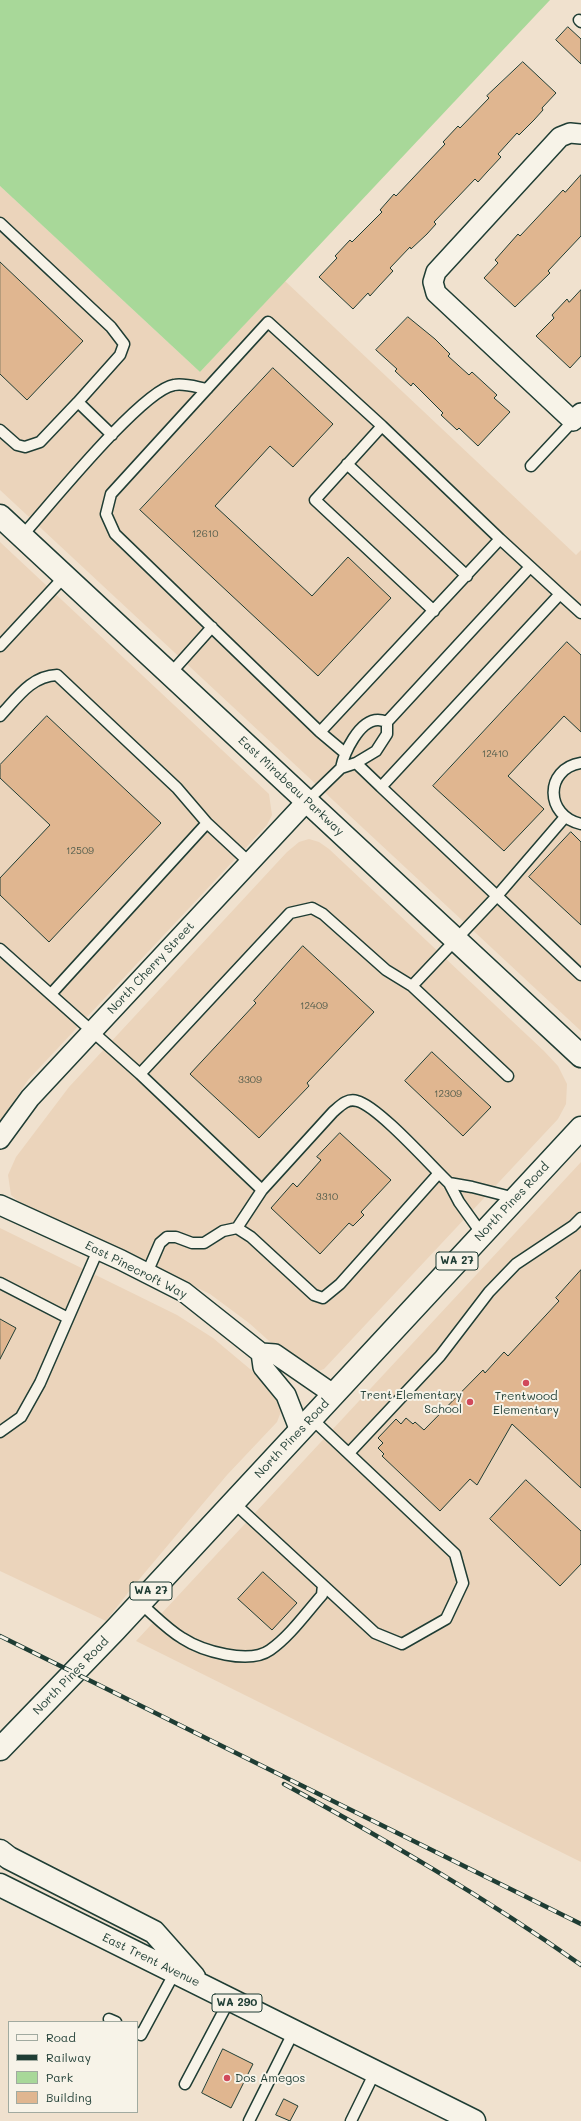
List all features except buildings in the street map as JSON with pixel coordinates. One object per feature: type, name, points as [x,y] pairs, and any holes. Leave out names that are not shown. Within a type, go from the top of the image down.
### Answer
[{"type":"main road","name":"East Mirabeau Parkway","points":[[0,516],[581,1056]]},
{"type":"main road","name":"North Pines Road","points":[[0,1749],[140,1603],[581,1128]]},
{"type":"main road","points":[[0,1851],[9,1858],[154,1932],[202,1985]]},
{"type":"main road","name":"East Trent Avenue","points":[[0,1885],[474,2121]]},
{"type":"street","points":[[577,417],[436,293],[433,282],[436,272],[560,137],[570,133],[581,134]]},
{"type":"street","name":"North Cherry Street","points":[[0,1139],[30,1098],[307,801]]},
{"type":"street","name":"East Pinecroft Way","points":[[0,1205],[147,1273],[184,1292],[262,1353],[275,1354],[333,1394]]},
{"type":"street","points":[[262,1353],[263,1367],[286,1395],[306,1425]]},
{"type":"lane","points":[[0,223],[111,327],[124,344],[120,355],[40,442],[25,447],[17,445],[0,430]]},
{"type":"lane","points":[[345,752],[320,732],[115,534],[106,514],[111,494],[268,322],[382,426],[500,539],[581,613]]},
{"type":"lane","points":[[22,536],[112,435],[148,399],[173,384],[207,389]]},
{"type":"lane","points":[[78,402],[112,435]]},
{"type":"lane","points":[[531,466],[577,417]]},
{"type":"lane","points":[[382,426],[315,500],[434,611]]},
{"type":"lane","points":[[347,464],[467,576]]},
{"type":"lane","points":[[320,732],[500,539]]},
{"type":"lane","points":[[307,801],[341,768],[356,763],[376,751],[387,734],[387,722],[530,567]]},
{"type":"lane","points":[[0,646],[65,576]]},
{"type":"lane","points":[[381,787],[560,594]]},
{"type":"lane","points":[[170,674],[212,627]]},
{"type":"lane","points":[[0,716],[33,682],[45,675],[57,675],[178,788],[207,822],[250,863]]},
{"type":"lane","points":[[341,768],[345,752],[356,736],[371,722],[378,720],[387,722]]},
{"type":"lane","points":[[356,763],[581,975]]},
{"type":"lane","points":[[581,763],[570,766],[562,772],[556,780],[554,790],[554,800],[565,817],[581,824]]},
{"type":"lane","points":[[412,986],[497,896],[565,817]]},
{"type":"lane","points":[[51,994],[207,822]]},
{"type":"lane","points":[[140,1074],[290,913],[312,908],[323,914],[386,970],[412,986],[508,1076]]},
{"type":"lane","points":[[0,949],[140,1074],[262,1190]]},
{"type":"lane","points":[[147,1273],[160,1243],[166,1238],[176,1237],[192,1243],[204,1244],[223,1231],[237,1228],[262,1190],[333,1112],[345,1102],[357,1100],[373,1108],[450,1183],[459,1202],[482,1234]]},
{"type":"lane","points":[[237,1228],[251,1237],[314,1295],[323,1298],[340,1284],[440,1173]]},
{"type":"lane","points":[[450,1183],[515,1198]]},
{"type":"lane","points":[[349,1453],[440,1356],[489,1292],[516,1264],[573,1226],[581,1218]]},
{"type":"lane","points":[[0,1432],[21,1417],[40,1383],[98,1250]]},
{"type":"lane","points":[[0,1282],[68,1318]]},
{"type":"lane","points":[[234,1502],[375,1633],[402,1644],[446,1618],[463,1583],[455,1554],[349,1453],[306,1425]]},
{"type":"lane","points":[[140,1603],[182,1638],[193,1644],[208,1650],[250,1657],[262,1655],[279,1643],[322,1595],[323,1585]]},
{"type":"lane","points":[[138,2033],[141,2035],[175,1972]]},
{"type":"lane","points":[[185,2084],[230,1999]]},
{"type":"lane","points":[[249,2121],[294,2031]]},
{"type":"lane","points":[[351,2121],[375,2072]]},
{"type":"shaded area","points":[[0,186],[200,372],[285,281],[576,555],[581,550],[581,1031],[0,490]]},
{"type":"shaded area","points":[[0,542],[269,794],[272,815],[267,825],[28,1080],[0,1122]]},
{"type":"shaded area","points":[[309,839],[319,842],[329,849],[544,1051],[558,1066],[567,1084],[566,1104],[558,1119],[324,1369],[316,1372],[296,1365],[249,1323],[210,1294],[18,1201],[11,1195],[8,1175],[16,1157],[69,1087],[287,852],[299,842]]},
{"type":"shaded area","name":"Trent Elementary School","points":[[581,1162],[581,1862],[136,1641]]},
{"type":"shaded area","points":[[0,1228],[177,1315],[213,1338],[275,1390],[282,1409],[277,1422],[227,1475],[106,1621],[0,1571]]},
{"type":"green space","points":[[0,0],[550,0],[200,372],[0,186]]},
{"type":"railway","points":[[0,1636],[581,1924]]},
{"type":"railway","points":[[284,1784],[435,1870],[509,1916],[581,1965]]},
{"type":"place","name":"Trentwood Elementary","points":[[526,1383]]},
{"type":"place","name":"Trent Elementary School","points":[[470,1402]]},
{"type":"place","name":"Dos Amegos","points":[[227,2078]]}]
